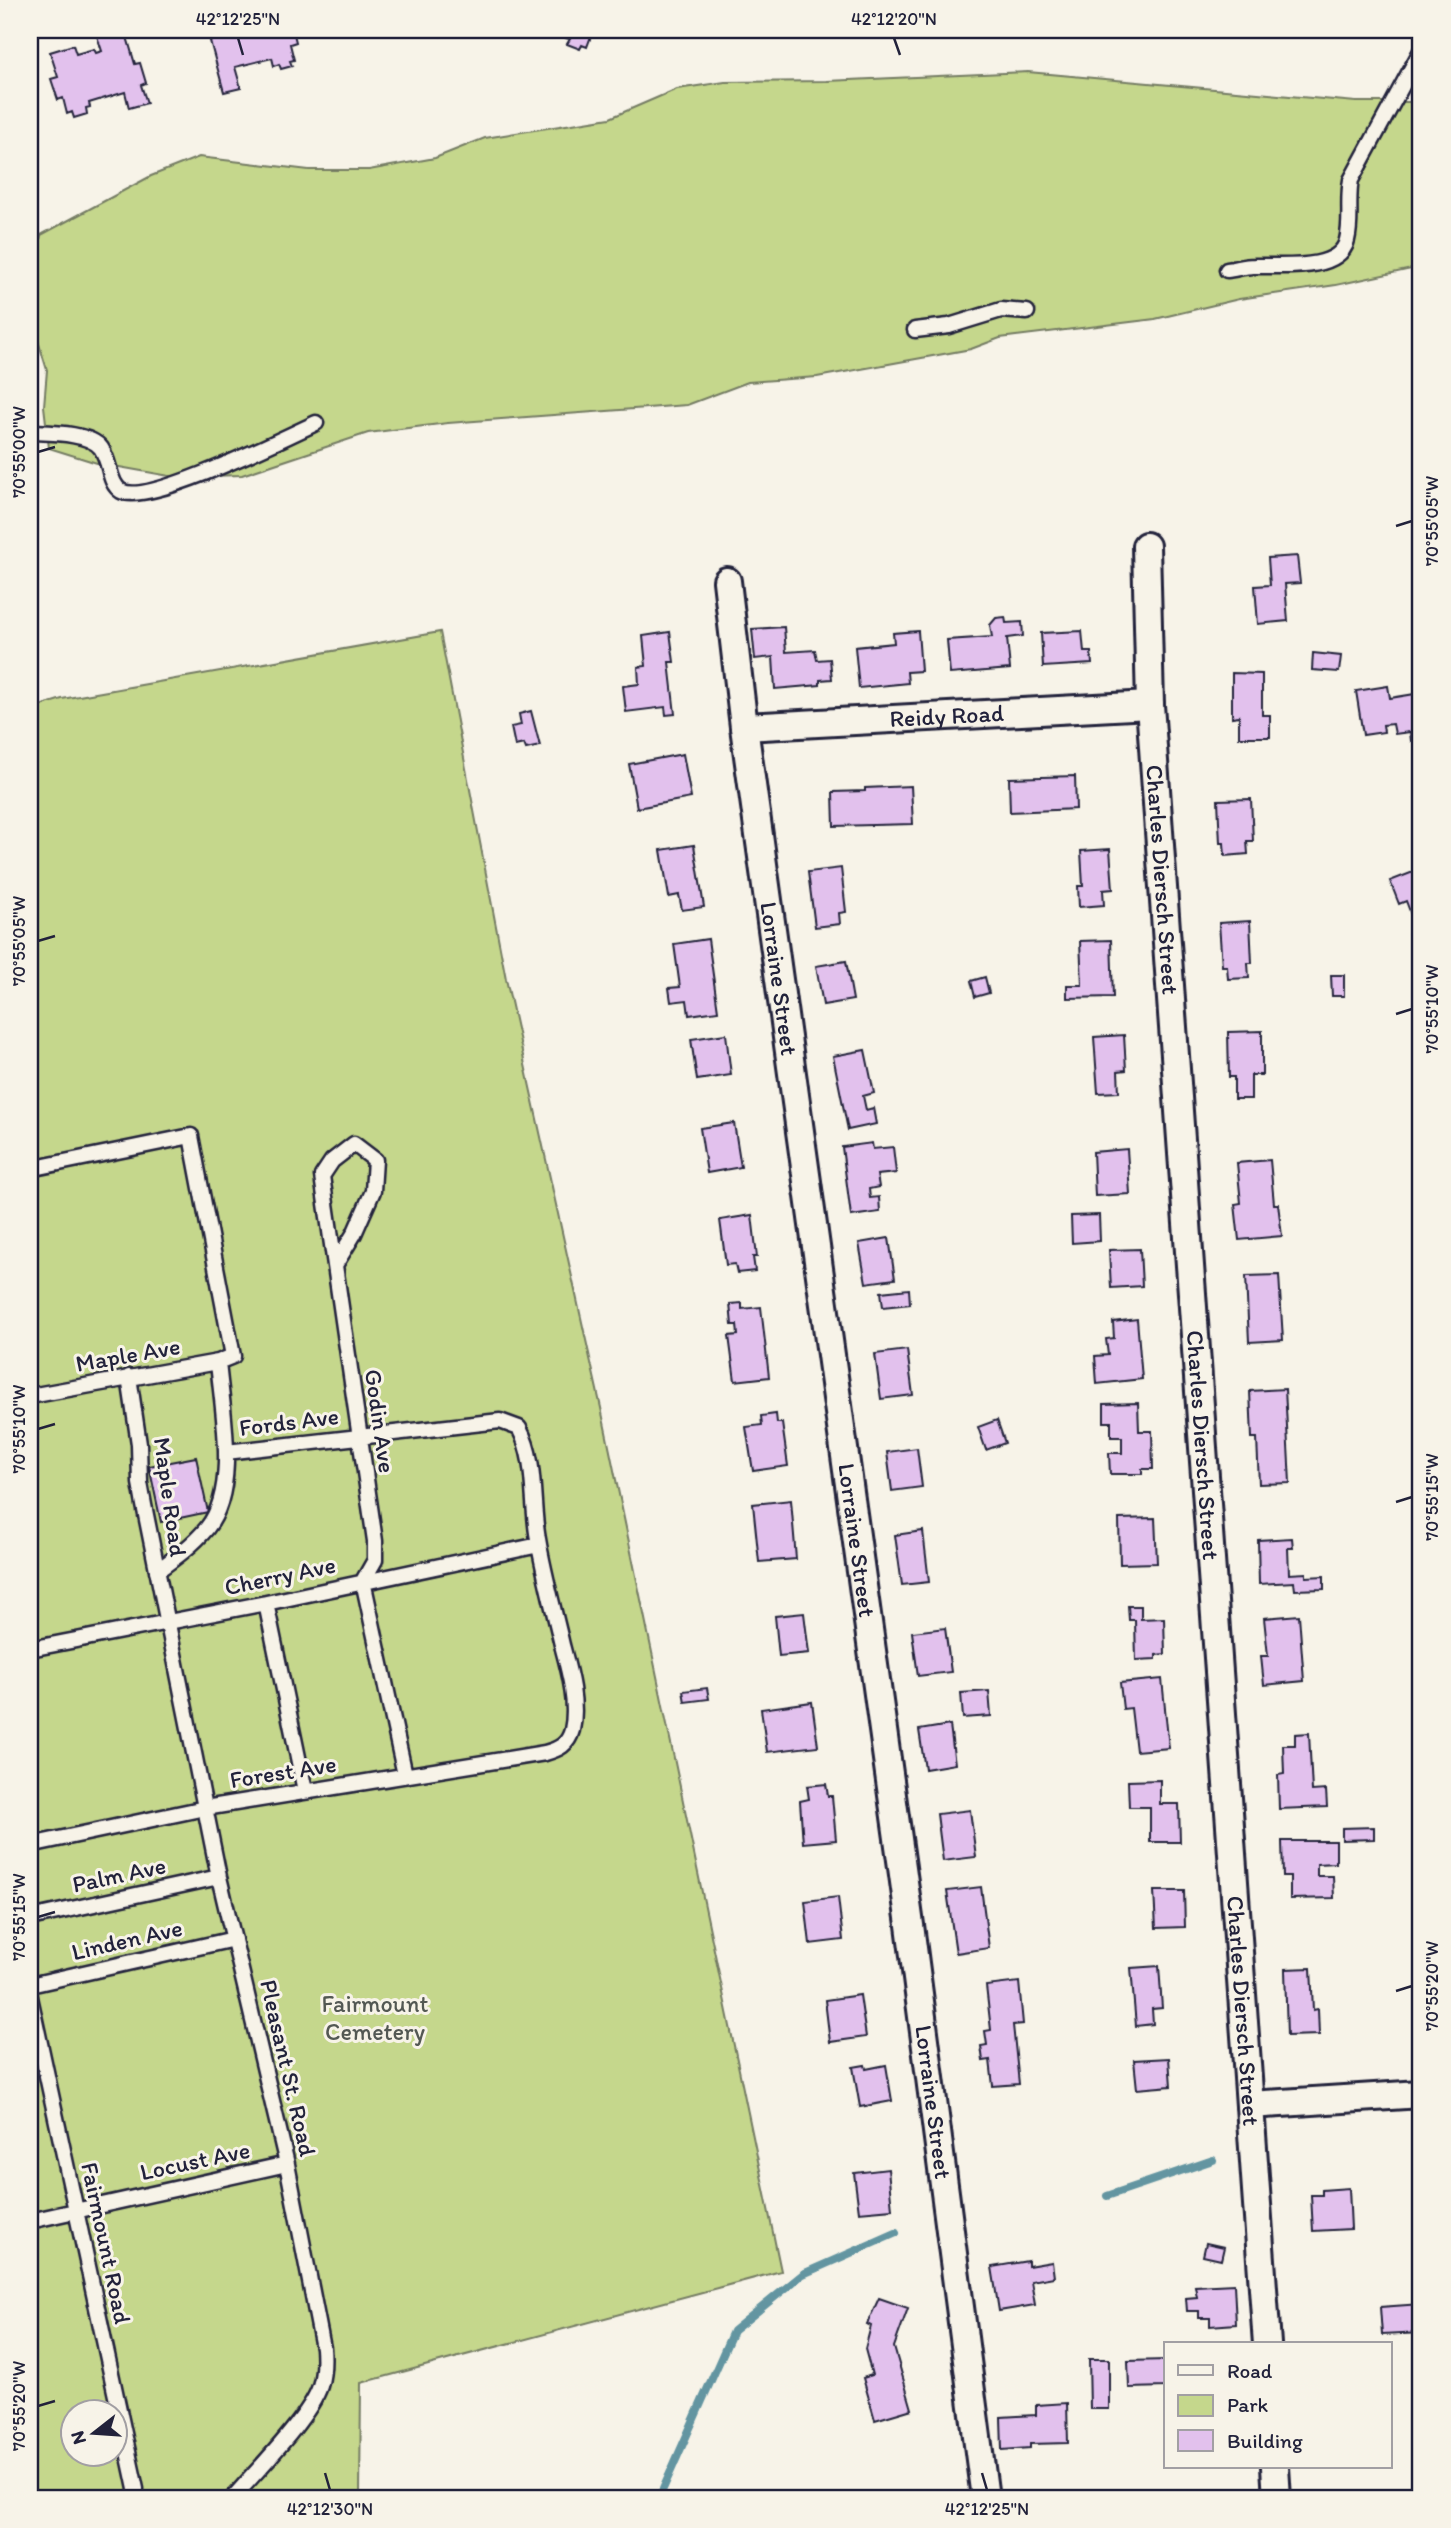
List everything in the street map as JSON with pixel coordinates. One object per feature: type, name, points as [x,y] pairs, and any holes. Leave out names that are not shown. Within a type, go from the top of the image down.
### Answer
[{"type":"street","name":"Charles Diersch Street","points":[[1146,546],[1150,705],[1267,2342]]},
{"type":"street","name":"Lorraine Street","points":[[727,581],[744,727],[911,1924],[985,2498]]},
{"type":"street","name":"Reidy Road","points":[[744,727],[1150,705]]},
{"type":"street","points":[[1250,2105],[1421,2094]]},
{"type":"street","points":[[1275,2468],[1277,2498]]},
{"type":"lane","points":[[1227,271],[1250,266],[1302,266],[1333,257],[1342,250],[1347,240],[1351,180],[1421,51]]},
{"type":"lane","points":[[915,330],[949,326],[1001,310],[1027,312]]},
{"type":"lane","points":[[30,432],[67,435],[95,442],[102,449],[114,484],[120,491],[129,494],[212,470],[316,423]]},
{"type":"lane","name":"Maple Ave","points":[[30,1170],[191,1136],[233,1356],[218,1362],[30,1396]]},
{"type":"lane","name":"Godin Ave","points":[[335,1265],[354,1234],[373,1191],[375,1160],[354,1144],[332,1161],[322,1177],[374,1541],[375,1560],[363,1581]]},
{"type":"lane","points":[[158,1572],[209,1526],[219,1507],[225,1481],[226,1452],[218,1362]]},
{"type":"lane","name":"Maple Road","points":[[129,1377],[141,1460],[140,1483],[167,1622]]},
{"type":"lane","name":"Fords Ave","points":[[226,1452],[500,1421],[519,1428],[525,1439],[539,1545]]},
{"type":"lane","name":"Cherry Ave","points":[[30,1649],[266,1603],[539,1545]]},
{"type":"lane","name":"Forest Ave","points":[[30,1845],[205,1808],[561,1749],[572,1730],[573,1707],[569,1670],[539,1545]]},
{"type":"lane","points":[[363,1581],[405,1775]]},
{"type":"lane","points":[[266,1603],[304,1791]]},
{"type":"lane","name":"Pleasant St. Road","points":[[167,1622],[219,1877],[287,2164],[319,2322],[324,2367],[320,2388],[300,2419],[233,2498]]},
{"type":"lane","name":"Palm Ave","points":[[30,1918],[219,1877]]},
{"type":"lane","name":"Linden Ave","points":[[30,1986],[234,1939]]},
{"type":"lane","name":"Fairmount Road","points":[[30,1997],[136,2489],[135,2498]]},
{"type":"lane","name":"Locust Ave","points":[[30,2221],[287,2164]]},
{"type":"green space","points":[[1028,72],[1356,102],[1421,102],[1421,267],[1336,285],[1239,299],[1155,319],[1000,338],[971,349],[817,377],[748,382],[687,405],[448,423],[368,433],[242,475],[175,477],[97,463],[49,448],[44,406],[47,370],[33,324],[33,275],[41,235],[151,176],[199,157],[309,170],[369,170],[435,158],[485,138],[610,118],[677,89],[725,82],[827,81]]},
{"type":"green space","name":"Fairmount Cemetery","points":[[440,632],[506,979],[601,1408],[781,2271],[361,2383],[360,2498],[30,2498],[30,709],[62,699]]},
{"type":"building","points":[[95,30],[125,30],[135,64],[140,63],[146,83],[141,85],[147,103],[129,108],[125,92],[89,103],[87,114],[74,118],[72,112],[67,114],[63,98],[58,100],[51,79],[58,77],[50,52],[73,45],[76,54],[94,49],[96,53],[102,51]]},
{"type":"building","points":[[207,30],[293,30],[296,42],[290,44],[294,60],[290,61],[292,66],[281,69],[279,64],[274,66],[272,58],[235,67],[241,88],[224,92]]},
{"type":"building","points":[[424,30],[442,30],[440,36]]},
{"type":"building","points":[[565,30],[598,30],[597,33],[593,31],[587,47],[582,45],[580,49],[567,44],[570,39],[566,38],[569,31]]},
{"type":"building","points":[[1297,556],[1300,583],[1285,584],[1288,621],[1258,624],[1255,586],[1270,585],[1268,558]]},
{"type":"building","points":[[1005,617],[1006,623],[1022,622],[1023,636],[1007,638],[1010,669],[950,674],[947,640],[992,637],[990,625],[996,618]]},
{"type":"building","points":[[784,627],[786,652],[815,650],[817,660],[830,659],[832,679],[820,680],[820,685],[775,689],[773,657],[755,659],[752,629]]},
{"type":"building","points":[[918,631],[921,671],[907,672],[908,683],[859,688],[855,647],[894,643],[893,633]]},
{"type":"building","points":[[1082,631],[1084,652],[1091,652],[1092,664],[1043,667],[1041,633]]},
{"type":"building","points":[[670,632],[674,662],[669,662],[675,714],[666,715],[665,707],[626,712],[623,686],[639,684],[638,667],[646,666],[643,636]]},
{"type":"building","points":[[1313,653],[1341,656],[1339,672],[1312,670]]},
{"type":"building","points":[[1232,673],[1262,674],[1262,715],[1270,715],[1270,737],[1239,737],[1239,716],[1232,717]]},
{"type":"building","points":[[1388,686],[1390,698],[1421,693],[1421,739],[1411,741],[1410,732],[1395,734],[1393,724],[1383,725],[1384,732],[1363,735],[1356,691]]},
{"type":"building","points":[[531,711],[540,746],[526,749],[524,744],[515,746],[511,727],[521,725],[519,714]]},
{"type":"building","points":[[683,754],[691,798],[637,808],[629,764]]},
{"type":"building","points":[[1075,776],[1076,809],[1010,812],[1009,778]]},
{"type":"building","points":[[911,786],[913,824],[834,826],[833,792]]},
{"type":"building","points":[[1251,799],[1253,841],[1247,841],[1248,854],[1225,856],[1224,843],[1220,843],[1218,800]]},
{"type":"building","points":[[694,845],[704,907],[682,910],[679,895],[669,897],[661,850]]},
{"type":"building","points":[[1110,849],[1113,889],[1103,890],[1104,905],[1079,907],[1078,886],[1083,886],[1081,851]]},
{"type":"building","points":[[841,868],[846,912],[839,913],[840,924],[815,927],[808,872]]},
{"type":"building","points":[[1421,869],[1419,960],[1409,934],[1417,930],[1406,901],[1399,904],[1390,881]]},
{"type":"building","points":[[1250,921],[1252,963],[1248,963],[1249,978],[1228,979],[1227,966],[1222,966],[1219,923]]},
{"type":"building","points":[[708,939],[718,1011],[689,1015],[687,1000],[671,1002],[669,988],[680,987],[674,944]]},
{"type":"building","points":[[1111,940],[1113,997],[1067,998],[1067,985],[1082,985],[1080,941]]},
{"type":"building","points":[[846,961],[853,1000],[823,1005],[816,966]]},
{"type":"building","points":[[1331,975],[1344,975],[1344,996],[1332,996]]},
{"type":"building","points":[[985,977],[989,993],[975,997],[971,981]]},
{"type":"building","points":[[1262,1031],[1262,1075],[1251,1075],[1251,1099],[1234,1099],[1234,1077],[1229,1077],[1228,1032]]},
{"type":"building","points":[[726,1034],[731,1075],[697,1080],[691,1039]]},
{"type":"building","points":[[1124,1035],[1126,1070],[1118,1071],[1119,1092],[1098,1093],[1094,1037]]},
{"type":"building","points":[[865,1050],[874,1093],[863,1096],[866,1110],[873,1108],[876,1124],[848,1130],[833,1056]]},
{"type":"building","points":[[734,1123],[741,1167],[707,1173],[700,1128]]},
{"type":"building","points":[[872,1143],[873,1149],[893,1147],[896,1173],[877,1175],[879,1187],[869,1189],[870,1198],[879,1197],[880,1212],[851,1216],[842,1147]]},
{"type":"building","points":[[1127,1149],[1130,1194],[1095,1196],[1093,1152]]},
{"type":"building","points":[[1270,1160],[1274,1204],[1278,1204],[1282,1236],[1239,1240],[1235,1204],[1241,1203],[1237,1163]]},
{"type":"building","points":[[752,1215],[757,1257],[753,1257],[755,1271],[737,1273],[735,1264],[726,1265],[720,1220]]},
{"type":"building","points":[[1099,1215],[1100,1241],[1072,1243],[1071,1216]]},
{"type":"building","points":[[889,1238],[895,1279],[866,1283],[859,1243]]},
{"type":"building","points":[[1140,1249],[1142,1286],[1111,1288],[1109,1250]]},
{"type":"building","points":[[1279,1275],[1283,1340],[1249,1342],[1246,1276]]},
{"type":"building","points":[[909,1289],[910,1304],[883,1307],[881,1292]]},
{"type":"building","points":[[742,1303],[742,1309],[761,1307],[769,1377],[735,1381],[729,1336],[738,1335],[737,1325],[732,1325],[730,1304]]},
{"type":"building","points":[[1137,1319],[1142,1379],[1097,1384],[1095,1356],[1108,1355],[1106,1339],[1114,1338],[1113,1322]]},
{"type":"building","points":[[907,1350],[913,1395],[881,1399],[875,1354]]},
{"type":"building","points":[[1285,1389],[1290,1483],[1259,1484],[1257,1438],[1252,1438],[1250,1391]]},
{"type":"building","points":[[1421,1391],[1421,1413],[1420,1413],[1416,1392]]},
{"type":"building","points":[[1138,1403],[1139,1431],[1152,1431],[1153,1469],[1142,1469],[1142,1474],[1110,1474],[1109,1453],[1122,1453],[1122,1437],[1111,1437],[1111,1422],[1104,1422],[1104,1404]]},
{"type":"building","points":[[776,1414],[777,1423],[782,1423],[788,1466],[753,1471],[746,1427],[762,1425],[761,1416]]},
{"type":"building","points":[[997,1420],[1005,1443],[986,1450],[978,1427]]},
{"type":"building","points":[[917,1448],[922,1487],[892,1491],[887,1452]]},
{"type":"building","points":[[196,1457],[208,1512],[161,1522],[149,1466]]},
{"type":"building","points":[[791,1500],[796,1559],[759,1562],[753,1504]]},
{"type":"building","points":[[1155,1518],[1157,1563],[1120,1564],[1119,1519]]},
{"type":"building","points":[[923,1531],[929,1582],[902,1585],[895,1535]]},
{"type":"building","points":[[1292,1538],[1293,1548],[1288,1548],[1289,1574],[1324,1576],[1324,1589],[1295,1590],[1294,1582],[1259,1584],[1258,1540]]},
{"type":"building","points":[[1128,1606],[1141,1606],[1141,1619],[1164,1618],[1165,1654],[1156,1655],[1156,1659],[1136,1660],[1135,1620],[1129,1620]]},
{"type":"building","points":[[804,1613],[809,1653],[779,1656],[775,1616]]},
{"type":"building","points":[[1299,1615],[1304,1681],[1264,1685],[1261,1656],[1268,1656],[1264,1618]]},
{"type":"building","points":[[945,1628],[951,1672],[918,1676],[912,1632]]},
{"type":"building","points":[[1162,1679],[1169,1748],[1136,1751],[1131,1708],[1123,1709],[1120,1683]]},
{"type":"building","points":[[707,1688],[709,1699],[685,1702],[683,1691]]},
{"type":"building","points":[[989,1691],[991,1716],[963,1718],[961,1693]]},
{"type":"building","points":[[812,1702],[818,1746],[767,1752],[761,1709]]},
{"type":"building","points":[[950,1725],[955,1764],[925,1769],[919,1730]]},
{"type":"building","points":[[1309,1733],[1312,1791],[1326,1790],[1327,1807],[1279,1809],[1278,1775],[1284,1774],[1283,1745],[1295,1745],[1295,1734]]},
{"type":"building","points":[[1160,1780],[1160,1804],[1179,1804],[1180,1842],[1150,1842],[1150,1807],[1129,1807],[1128,1781]]},
{"type":"building","points":[[826,1784],[828,1796],[832,1796],[836,1840],[803,1843],[800,1801],[809,1799],[807,1786]]},
{"type":"building","points":[[970,1810],[976,1857],[943,1861],[937,1814]]},
{"type":"building","points":[[1374,1827],[1374,1839],[1342,1840],[1342,1828]]},
{"type":"building","points":[[1282,1841],[1336,1841],[1336,1863],[1317,1864],[1317,1876],[1333,1876],[1334,1898],[1290,1899],[1290,1876],[1283,1876]]},
{"type":"building","points":[[981,1887],[989,1948],[956,1953],[947,1891]]},
{"type":"building","points":[[1154,1891],[1184,1891],[1185,1927],[1156,1928]]},
{"type":"building","points":[[838,1897],[843,1940],[810,1944],[805,1901]]},
{"type":"building","points":[[1159,1966],[1162,2008],[1152,2009],[1153,2024],[1136,2026],[1131,1968]]},
{"type":"building","points":[[1311,1968],[1313,2010],[1318,2009],[1319,2035],[1287,2036],[1285,1969]]},
{"type":"building","points":[[1019,1982],[1023,2024],[1013,2025],[1019,2084],[993,2086],[990,2060],[983,2061],[981,2046],[987,2045],[985,2031],[991,2030],[986,1986]]},
{"type":"building","points":[[860,1995],[866,2037],[830,2042],[825,2000]]},
{"type":"building","points":[[1169,2058],[1171,2086],[1137,2089],[1134,2060]]},
{"type":"building","points":[[865,2065],[866,2069],[886,2065],[892,2101],[860,2107],[853,2067]]},
{"type":"building","points":[[888,2169],[892,2209],[859,2212],[854,2173]]},
{"type":"building","points":[[1349,2188],[1351,2229],[1313,2231],[1311,2195],[1322,2195],[1322,2190]]},
{"type":"building","points":[[1206,2243],[1224,2247],[1221,2260],[1203,2256]]},
{"type":"building","points":[[1028,2261],[1028,2266],[1052,2262],[1054,2277],[1031,2281],[1035,2305],[999,2311],[992,2267]]},
{"type":"building","points":[[1234,2284],[1236,2324],[1210,2326],[1210,2318],[1199,2318],[1199,2311],[1187,2311],[1186,2298],[1197,2297],[1195,2286]]},
{"type":"building","points":[[879,2298],[908,2308],[894,2347],[912,2409],[875,2420],[863,2378],[872,2375],[865,2349],[871,2326],[867,2324]]},
{"type":"building","points":[[1421,2304],[1421,2333],[1382,2335],[1380,2307]]},
{"type":"building","points":[[1089,2359],[1109,2359],[1109,2409],[1090,2409]]},
{"type":"building","points":[[1164,2360],[1164,2387],[1129,2388],[1128,2361]]},
{"type":"building","points":[[1067,2403],[1068,2443],[1030,2444],[1030,2448],[1002,2450],[1001,2417],[1036,2415],[1036,2405]]},
{"type":"building","points":[[1340,2493],[1341,2498],[1310,2498],[1310,2496]]},
{"type":"waterway","points":[[1107,2196],[1213,2160]]},
{"type":"waterway","points":[[659,2498],[733,2331],[803,2274],[896,2233]]}]
